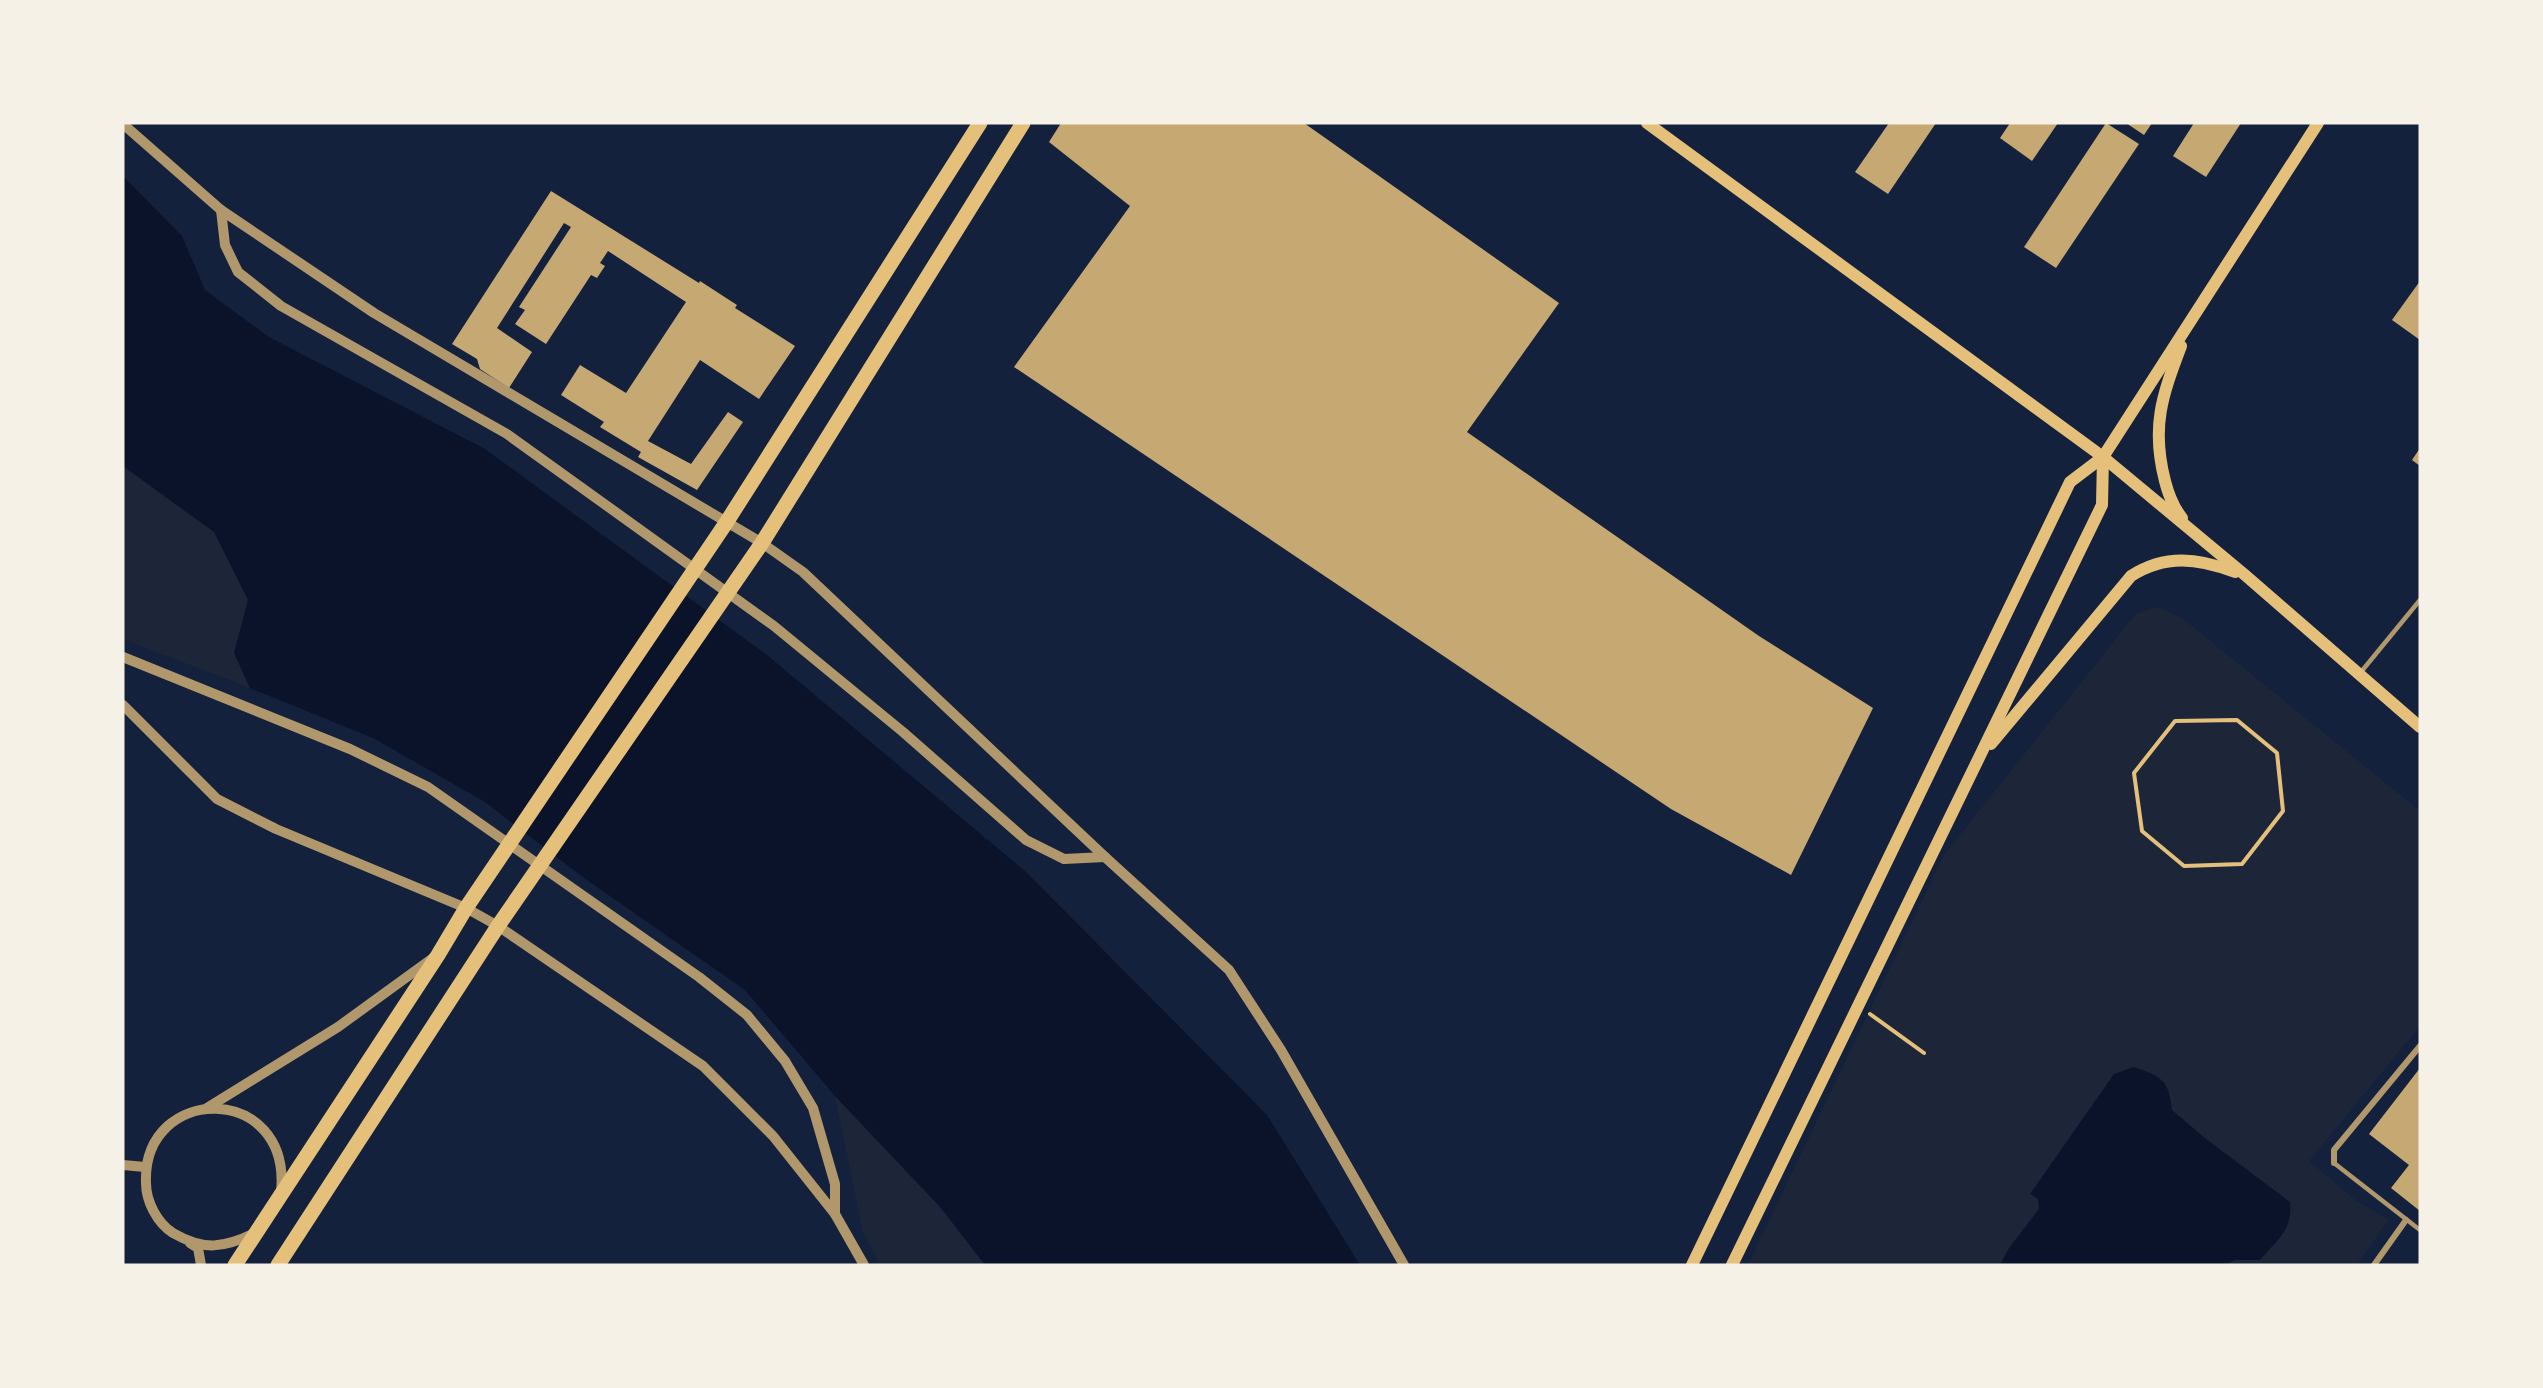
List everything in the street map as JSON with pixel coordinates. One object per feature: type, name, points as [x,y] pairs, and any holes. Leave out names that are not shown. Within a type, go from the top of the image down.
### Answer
[{"type":"main road","points":[[235,1265],[438,955],[466,908],[726,523],[980,123]]},
{"type":"main road","points":[[278,1265],[498,926],[762,543],[1023,123]]},
{"type":"main road","points":[[1647,123],[2103,457],[2245,575],[2420,727]]},
{"type":"main road","points":[[1692,1265],[2070,483],[2103,457],[2318,123]]},
{"type":"main road","points":[[2190,323],[2169,378],[2161,405],[2157,431],[2159,459],[2168,491],[2179,514],[2197,535]]},
{"type":"main road","points":[[1732,1265],[2102,505],[2103,457]]},
{"type":"main road","points":[[1978,758],[2131,576],[2147,566],[2172,560],[2196,561],[2245,575]]},
{"type":"street","points":[[123,124],[221,210],[374,313],[762,543],[803,572],[1105,857],[1229,970],[1281,1050],[1404,1265]]},
{"type":"street","points":[[221,210],[225,245],[238,272],[281,306],[507,434],[774,626],[903,732],[1026,840],[1064,859],[1105,857]]},
{"type":"street","points":[[123,657],[350,749],[428,787],[699,977],[747,1015],[785,1061],[813,1108],[835,1184],[835,1214]]},
{"type":"street","points":[[123,705],[217,799],[276,829],[466,908],[498,926],[703,1066],[773,1136],[835,1214],[864,1265]]},
{"type":"street","points":[[201,1265],[198,1248],[169,1230],[154,1213],[146,1191],[145,1167],[153,1145],[167,1127],[185,1114],[207,1108],[338,1027],[438,955]]},
{"type":"street","points":[[2334,1163],[2334,1150],[2420,1046]]},
{"type":"street","points":[[207,1108],[229,1109],[250,1118],[267,1132],[278,1151],[283,1173],[281,1195]]},
{"type":"street","points":[[123,1165],[145,1167]]},
{"type":"street","points":[[2374,1265],[2406,1220]]},
{"type":"street","points":[[169,1230],[189,1242],[212,1246],[235,1243],[256,1233]]},
{"type":"lane","points":[[2359,674],[2420,600]]},
{"type":"lane","points":[[2334,1163],[2420,1230]]},
{"type":"path","points":[[2237,720],[2277,753],[2283,811],[2242,864],[2184,866],[2142,831],[2134,773],[2175,721],[2237,720]]},
{"type":"path","points":[[1865,991],[1869,1013],[1924,1053]]},
{"type":"shaded area","points":[[123,176],[182,236],[205,290],[269,337],[485,449],[767,655],[1025,871],[1267,1115],[1360,1265],[985,1265],[941,1208],[835,1096],[745,990],[584,878],[485,802],[373,738],[250,688],[234,653],[248,600],[214,532],[123,466]]},
{"type":"shaded area","points":[[123,466],[214,532],[248,600],[234,653],[250,688],[123,639]]},
{"type":"shaded area","points":[[2158,607],[2182,618],[2420,811],[2420,1026],[2309,1161],[2354,1199],[2388,1220],[2357,1265],[1748,1265],[1944,855],[2135,615]]},
{"type":"shaded area","points":[[2134,1067],[2158,1077],[2169,1092],[2172,1110],[2290,1202],[2289,1220],[2278,1240],[2260,1260],[2235,1260],[2224,1265],[2000,1265],[2009,1248],[2039,1209],[2038,1199],[2030,1194],[2114,1074]]},
{"type":"shaded area","points":[[835,1096],[941,1208],[985,1265],[880,1265],[863,1232]]},
{"type":"building","points":[[1061,123],[1304,123],[1559,303],[1467,432],[1759,636],[1873,708],[1791,875],[1671,809],[1014,367],[1130,206],[1049,142]]},
{"type":"building","points":[[1889,123],[1936,123],[1888,194],[1855,172]]},
{"type":"building","points":[[2010,123],[2058,123],[2032,161],[2000,138]]},
{"type":"building","points":[[2106,123],[2139,144],[2056,268],[2024,247]]},
{"type":"building","points":[[2126,123],[2152,123],[2144,135]]},
{"type":"building","points":[[2194,123],[2241,123],[2206,177],[2173,156]]},
{"type":"building","points":[[551,191],[699,283],[700,281],[737,305],[735,308],[795,346],[759,399],[700,360],[648,441],[691,464],[728,412],[743,422],[697,490],[638,457],[641,452],[600,427],[604,422],[561,395],[580,365],[626,393],[686,302],[608,251],[600,263],[605,266],[597,278],[591,275],[546,344],[515,324],[525,310],[519,307],[571,227],[564,223],[497,328],[532,352],[509,388],[480,369],[477,359],[452,344]]},
{"type":"building","points":[[2420,281],[2420,340],[2392,320]]},
{"type":"building","points":[[2420,448],[2420,466],[2412,460]]},
{"type":"building","points":[[2420,1068],[2420,1211],[2391,1188],[2409,1165],[2369,1134]]}]
